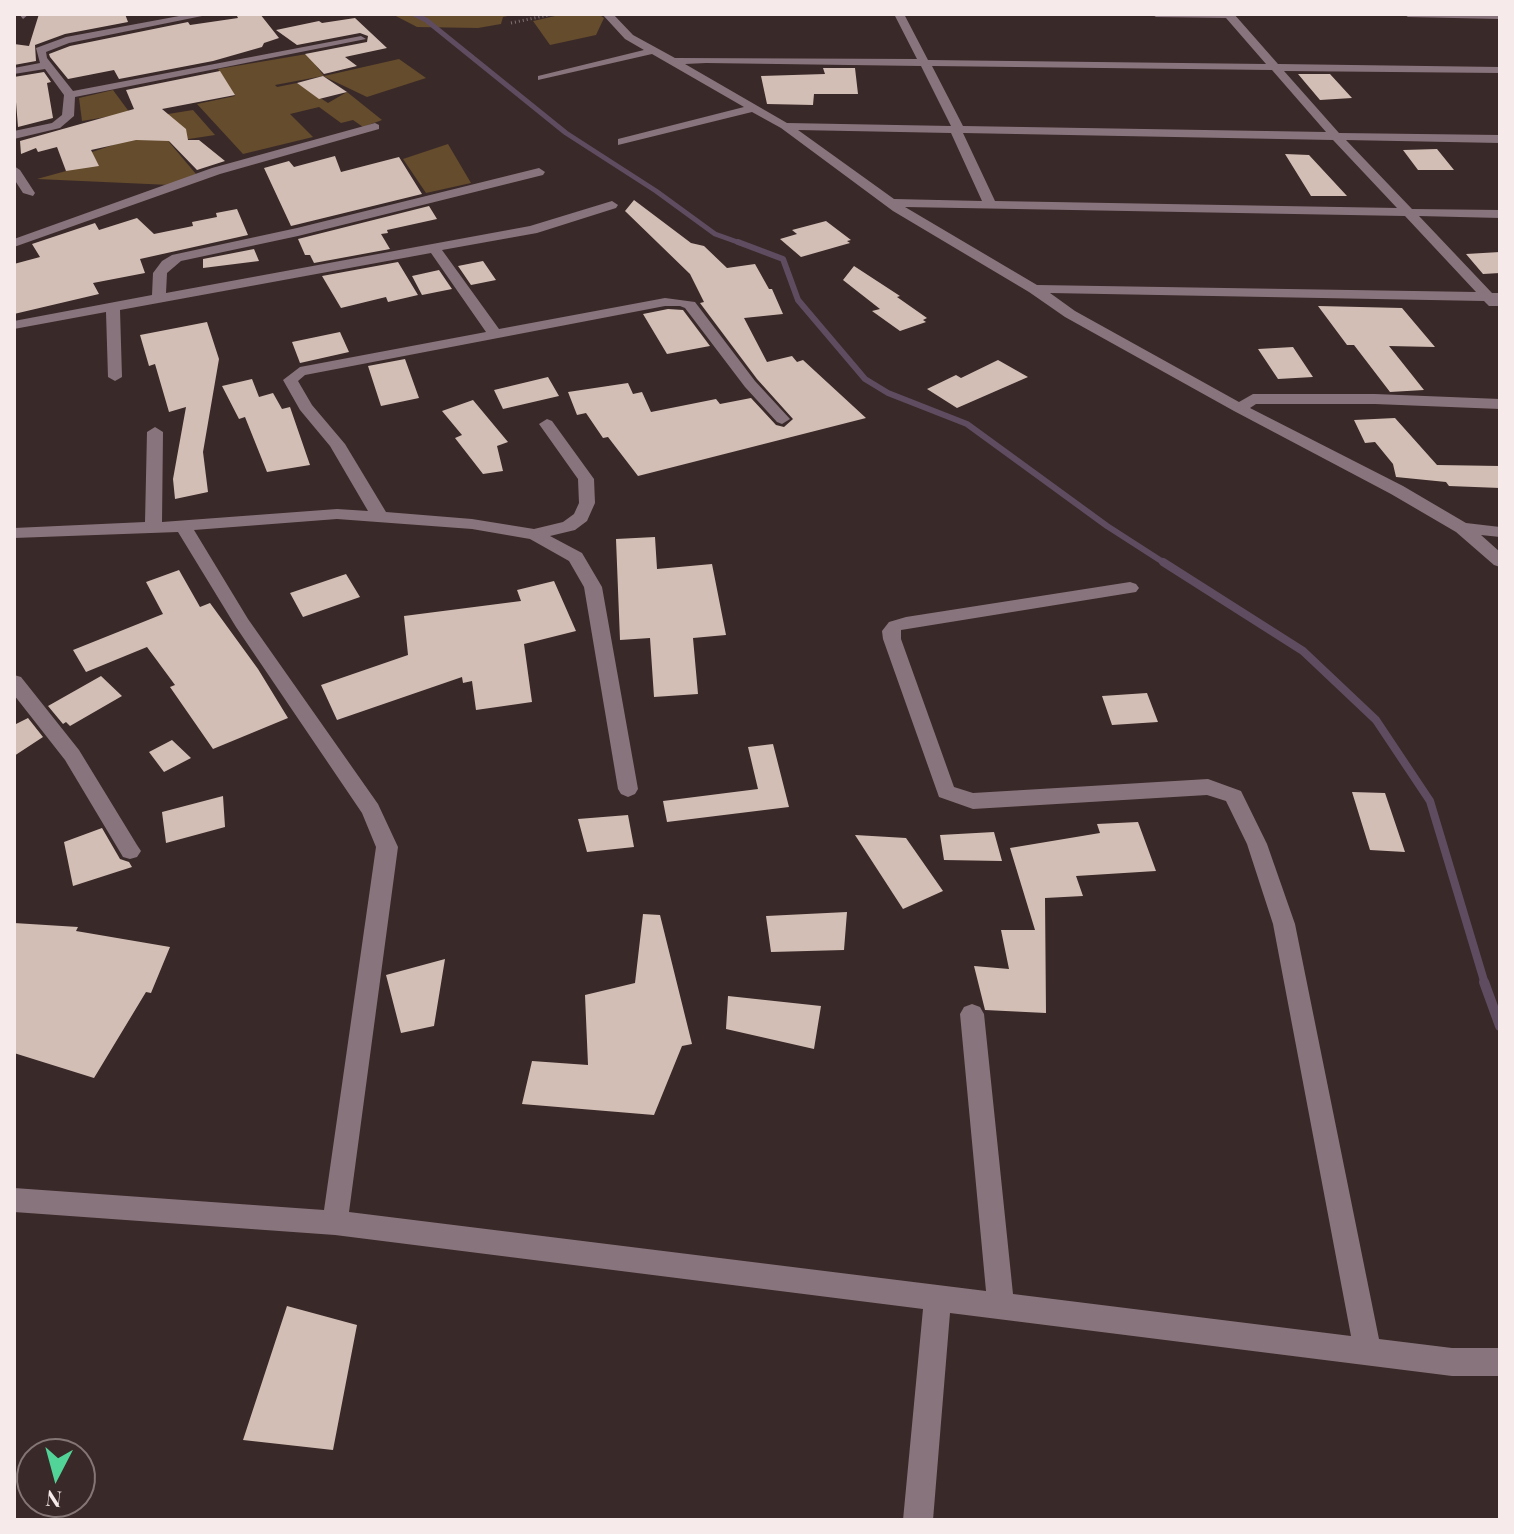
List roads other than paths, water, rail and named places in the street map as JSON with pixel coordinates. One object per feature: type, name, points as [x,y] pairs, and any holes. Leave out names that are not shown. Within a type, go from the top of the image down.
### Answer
[{"type":"street","points":[[14,135],[64,122],[68,116],[70,95],[40,50],[47,45],[207,14]]},
{"type":"street","points":[[607,14],[629,37],[785,126],[892,203],[1070,314],[1239,408],[1397,490],[1462,528],[1500,561]]},
{"type":"street","points":[[899,14],[957,129],[990,205]]},
{"type":"street","points":[[1156,14],[1229,15],[1408,213],[1494,297],[1500,310]]},
{"type":"street","points":[[1408,14],[1500,16]]},
{"type":"street","points":[[70,95],[361,39]]},
{"type":"street","points":[[542,78],[652,51]]},
{"type":"street","points":[[670,62],[1500,70]]},
{"type":"street","points":[[14,71],[48,65]]},
{"type":"street","points":[[622,142],[754,108]]},
{"type":"street","points":[[785,126],[1500,139]]},
{"type":"street","points":[[14,243],[216,171],[375,127]]},
{"type":"street","points":[[14,170],[29,193]]},
{"type":"street","points":[[159,299],[160,273],[177,258],[298,232],[539,172]]},
{"type":"street","points":[[892,203],[1500,214]]},
{"type":"street","points":[[14,325],[532,230],[612,205]]},
{"type":"street","points":[[434,248],[494,333]]},
{"type":"street","points":[[1034,289],[1494,297]]},
{"type":"street","points":[[380,517],[337,444],[305,407],[290,380],[300,371],[665,302],[681,302],[690,305],[750,384],[782,419]]},
{"type":"street","points":[[113,307],[115,377]]},
{"type":"street","points":[[1239,408],[1253,399],[1375,399],[1500,404]]},
{"type":"street","points":[[534,534],[569,526],[581,517],[587,503],[586,479],[547,424]]},
{"type":"street","points":[[153,528],[155,432]]},
{"type":"street","points":[[14,533],[153,528],[337,514],[472,524],[534,534],[576,557],[593,587],[628,789]]},
{"type":"street","points":[[183,526],[242,623],[371,810],[387,847],[335,1223]]},
{"type":"street","points":[[1462,528],[1500,532]]},
{"type":"street","points":[[1130,588],[906,623],[895,626],[891,631],[892,639],[946,792],[973,801],[1208,787],[1234,796],[1257,844],[1284,924],[1368,1351]]},
{"type":"street","points":[[14,682],[72,755],[130,851]]},
{"type":"street","points":[[972,1014],[1001,1306]]},
{"type":"street","points":[[14,1200],[335,1223],[1452,1362],[1500,1362]]},
{"type":"street","points":[[918,1520],[938,1298]]},
{"type":"waterway","points":[[414,14],[426,20],[566,133],[656,191],[715,234],[743,244]]},
{"type":"waterway","points":[[738,242],[783,259],[798,300],[865,379],[888,393],[967,424],[1107,526],[1166,564]]},
{"type":"waterway","points":[[1163,562],[1303,651],[1376,720],[1430,801],[1485,984]]},
{"type":"waterway","points":[[1484,982],[1500,1026]]}]
